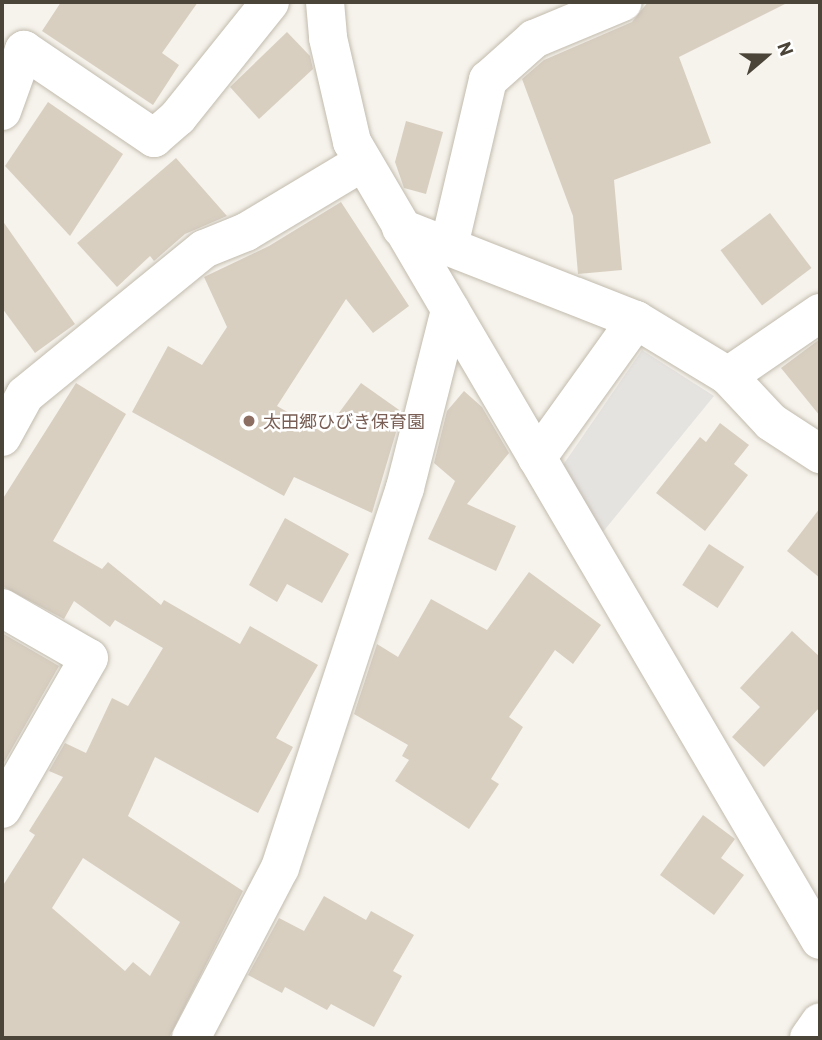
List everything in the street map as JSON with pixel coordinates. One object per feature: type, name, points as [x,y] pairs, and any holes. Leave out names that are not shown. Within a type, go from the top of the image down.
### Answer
[{"type":"street","points":[[2,111],[27,35],[155,138],[178,117],[270,2]]},
{"type":"street","points":[[325,2],[328,38],[352,142],[820,940]]},
{"type":"street","points":[[449,246],[488,80],[534,39],[623,2]]},
{"type":"street","points":[[2,437],[25,395],[204,249],[246,232],[363,162]]},
{"type":"street","points":[[401,228],[636,320],[728,376],[771,422],[820,454]]},
{"type":"street","points":[[191,1038],[280,868],[405,488],[450,310]]},
{"type":"street","points":[[728,376],[820,313]]},
{"type":"street","points":[[537,458],[636,320]]},
{"type":"street","points":[[2,608],[89,658],[2,809]]},
{"type":"street","points":[[810,1038],[820,1021]]},
{"type":"shaded area","points":[[642,350],[714,396],[602,533],[563,465]]},
{"type":"building","points":[[61,2],[198,2],[162,53],[179,65],[153,105],[42,31]]},
{"type":"building","points":[[648,2],[789,2],[679,57],[711,143],[614,180],[622,270],[578,274],[573,216],[522,79],[544,60],[632,22]]},
{"type":"building","points":[[287,32],[310,56],[313,69],[259,119],[230,87]]},
{"type":"building","points":[[48,102],[123,154],[70,236],[5,166]]},
{"type":"building","points":[[406,121],[443,132],[426,194],[404,188],[395,162]]},
{"type":"building","points":[[176,158],[227,216],[185,234],[154,261],[150,256],[117,287],[77,243]]},
{"type":"building","points":[[341,202],[409,306],[373,333],[346,299],[277,406],[324,433],[361,383],[402,412],[372,513],[294,477],[284,496],[132,412],[168,346],[202,365],[227,327],[204,277],[269,246]]},
{"type":"building","points":[[770,213],[812,268],[762,305],[720,250]]},
{"type":"building","points":[[2,220],[75,324],[35,353],[2,308]]},
{"type":"building","points":[[820,339],[820,416],[781,368]]},
{"type":"building","points":[[76,383],[126,414],[53,541],[102,569],[108,562],[161,605],[164,600],[240,644],[250,626],[318,665],[276,738],[293,747],[258,813],[155,757],[128,816],[243,891],[169,1038],[2,1038],[2,887],[35,835],[29,831],[63,777],[49,771],[65,743],[86,753],[112,698],[128,706],[163,648],[115,620],[110,627],[74,601],[64,619],[2,586],[2,500]],"holes":[[[83,858],[180,922],[150,976],[133,962],[125,971],[52,908]]]},
{"type":"building","points":[[464,391],[482,407],[509,453],[467,504],[516,526],[496,571],[428,539],[455,481],[434,463],[447,411]]},
{"type":"building","points":[[720,423],[749,445],[734,464],[748,475],[705,531],[656,493],[700,437],[706,442]]},
{"type":"building","points":[[820,508],[820,578],[787,551]]},
{"type":"building","points":[[285,518],[349,554],[322,603],[287,584],[277,602],[249,585]]},
{"type":"building","points":[[709,544],[744,567],[718,608],[682,585]]},
{"type":"building","points":[[529,572],[601,625],[573,664],[555,650],[509,717],[523,727],[491,779],[499,784],[469,829],[395,781],[409,760],[402,756],[408,745],[354,714],[377,644],[398,657],[431,599],[487,630]]},
{"type":"building","points":[[792,631],[820,657],[820,707],[764,767],[732,737],[760,707],[740,688]]},
{"type":"building","points":[[2,633],[59,666],[2,766]]},
{"type":"building","points":[[703,815],[735,839],[721,858],[744,875],[714,915],[660,875]]},
{"type":"building","points":[[324,896],[366,920],[371,911],[414,935],[393,971],[402,976],[374,1027],[331,1004],[327,1010],[285,987],[282,993],[248,975],[279,918],[304,931]]},
{"type":"place","name":"太田郷ひびき保育園","points":[[249,421]]}]
